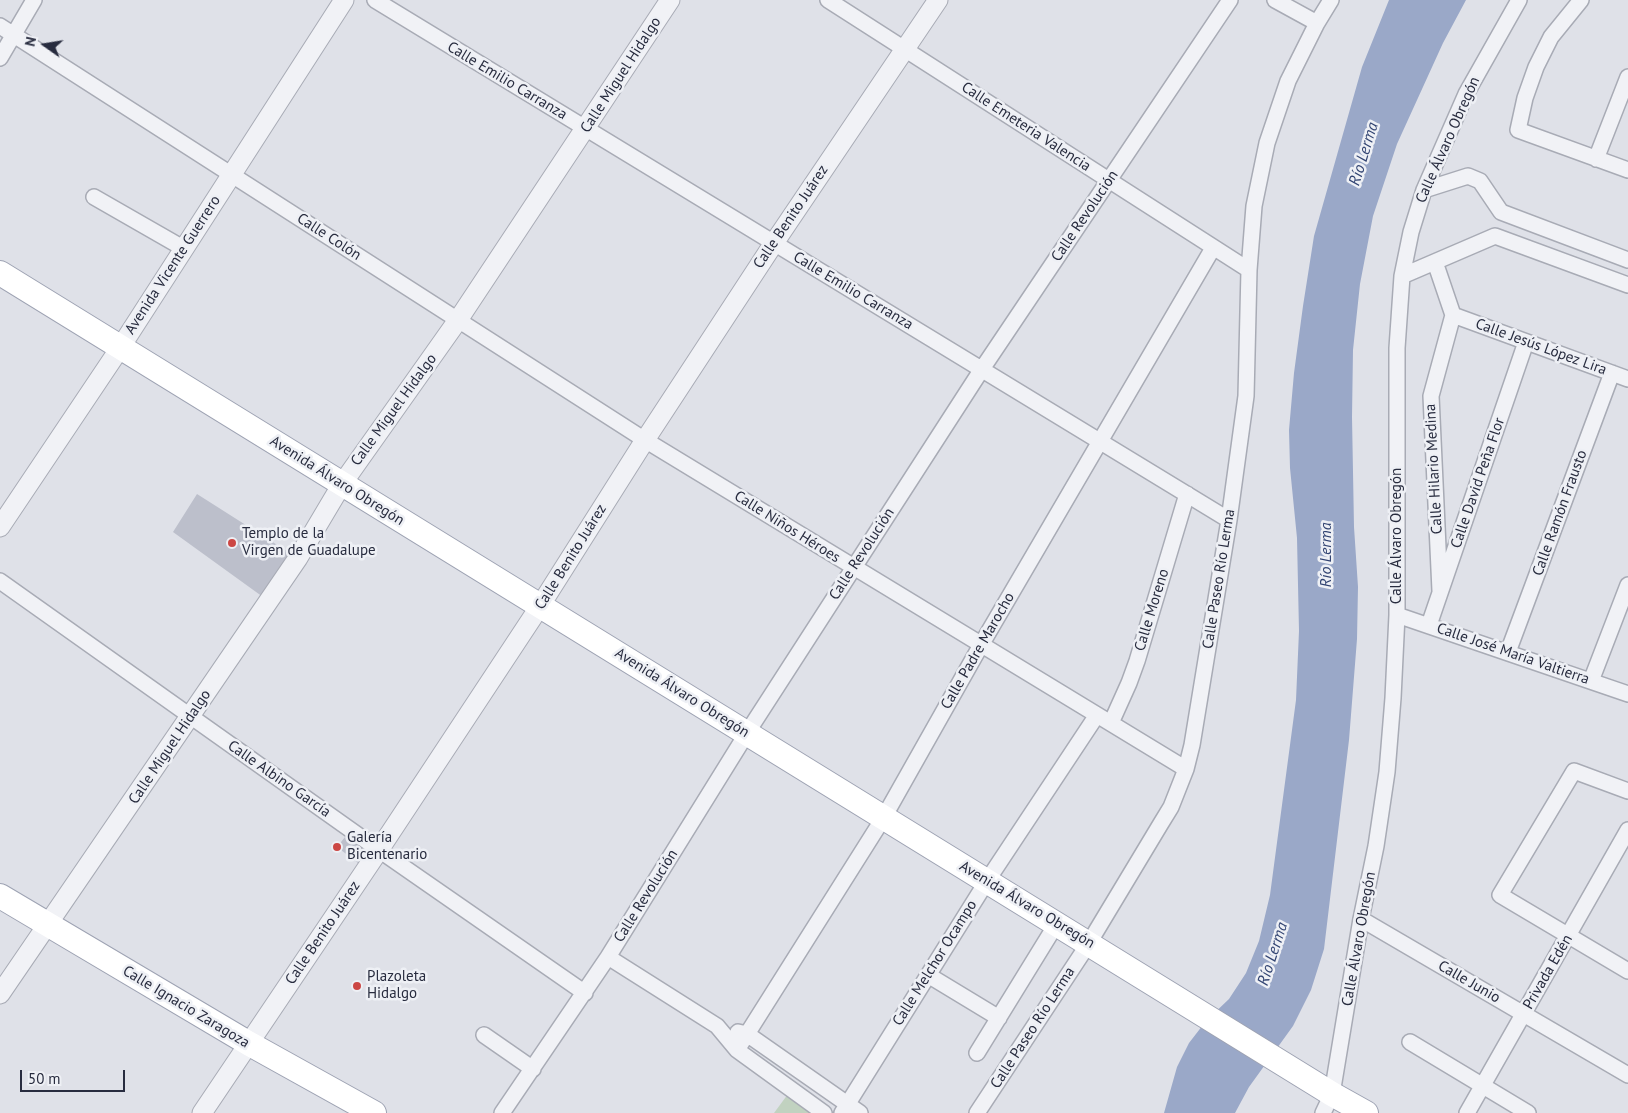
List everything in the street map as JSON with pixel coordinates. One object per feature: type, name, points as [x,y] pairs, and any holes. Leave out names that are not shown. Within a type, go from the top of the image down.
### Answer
[{"type":"main road","name":"Avenida Álvaro Obregón","points":[[0,273],[1144,977],[1325,1098],[1365,1113]]},
{"type":"main road","name":"Calle Ignacio Zaragoza","points":[[0,896],[248,1043],[374,1113]]},
{"type":"street","points":[[0,58],[34,0]]},
{"type":"street","name":"Avenida Vicente Guerrero","points":[[0,527],[120,348],[344,0]]},
{"type":"street","name":"Calle Emilio Carranza","points":[[375,0],[1229,520]]},
{"type":"street","name":"Calle Miguel Hidalgo","points":[[0,994],[298,558],[342,484],[458,320],[670,0]]},
{"type":"street","name":"Calle Emeteria Valencia","points":[[828,0],[1249,270]]},
{"type":"street","name":"Calle Benito Juárez","points":[[202,1113],[540,606],[774,242],[938,0]]},
{"type":"street","name":"Calle Revolución","points":[[502,1113],[608,957],[747,733],[982,369],[1230,0]]},
{"type":"street","points":[[1275,0],[1317,24]]},
{"type":"street","name":"Calle Paseo Río Lerma","points":[[977,1113],[1089,943],[1171,807],[1186,769],[1192,745],[1229,520],[1246,396],[1249,270],[1254,206],[1267,143],[1288,81],[1331,0]]},
{"type":"street","name":"Calle Álvaro Obregón","points":[[1325,1098],[1376,846],[1393,698],[1397,614],[1397,348],[1402,276],[1411,232],[1424,190],[1466,94],[1519,0]]},
{"type":"street","points":[[1581,0],[1551,37],[1536,66],[1525,98],[1518,130],[1628,170]]},
{"type":"street","name":"Calle Colón","points":[[0,26],[645,440]]},
{"type":"street","points":[[1596,159],[1628,77]]},
{"type":"street","points":[[1424,190],[1468,176],[1480,181],[1501,212],[1628,260]]},
{"type":"street","points":[[94,197],[184,248]]},
{"type":"street","points":[[1495,236],[1501,212]]},
{"type":"street","points":[[1402,276],[1495,236],[1628,285]]},
{"type":"street","name":"Calle Padre Marocho","points":[[737,1050],[884,817],[1099,441],[1214,248]]},
{"type":"street","points":[[1435,262],[1453,315]]},
{"type":"street","name":"Calle Jesús López Lira","points":[[1453,315],[1628,380]]},
{"type":"street","name":"Calle Hilario Medina","points":[[1440,592],[1430,396],[1453,315]]},
{"type":"street","name":"Calle David Peña Flor","points":[[1429,624],[1526,342]]},
{"type":"street","name":"Calle Ramón Frausto","points":[[1508,652],[1612,374]]},
{"type":"street","name":"Calle Niños Héroes","points":[[645,440],[1186,769]]},
{"type":"street","name":"Calle Moreno","points":[[1111,723],[1137,661],[1187,494]]},
{"type":"street","name":"Calle Albino García","points":[[0,581],[379,850],[585,992]]},
{"type":"street","points":[[1591,681],[1628,585]]},
{"type":"street","name":"Calle José María Valtierra","points":[[1397,614],[1628,694]]},
{"type":"street","name":"Calle Melchor Ocampo","points":[[849,1110],[928,975],[987,880],[1097,715]]},
{"type":"street","points":[[1628,791],[1574,771],[1500,895],[1628,971]]},
{"type":"street","name":"Privada Edén","points":[[1467,1113],[1628,830]]},
{"type":"street","name":"Calle Junio","points":[[1361,919],[1628,1075]]},
{"type":"street","points":[[977,1053],[1057,923]]},
{"type":"street","points":[[608,957],[717,1026],[747,1034],[849,1110]]},
{"type":"street","points":[[928,975],[999,1018]]},
{"type":"street","points":[[717,1026],[737,1050],[824,1113]]},
{"type":"street","points":[[484,1035],[533,1069]]},
{"type":"street","points":[[1410,1042],[1528,1113]]},
{"type":"green space","points":[[788,1094],[813,1113],[774,1113]]},
{"type":"water","name":"Río Lerma","points":[[1389,0],[1466,0],[1443,43],[1397,144],[1373,216],[1360,284],[1353,350],[1352,417],[1354,527],[1358,587],[1357,639],[1349,740],[1324,949],[1311,990],[1293,1026],[1249,1087],[1235,1113],[1164,1113],[1177,1067],[1189,1043],[1206,1021],[1229,999],[1246,973],[1259,941],[1270,895],[1296,700],[1299,631],[1297,538],[1290,468],[1289,430],[1294,373],[1314,236],[1362,67]]},
{"type":"building","name":"Templo de la Virgen de Guadalupe","points":[[197,494],[293,555],[263,597],[173,532]]},
{"type":"building","points":[[345,837],[366,851],[358,863],[337,847]]},
{"type":"place","name":"Templo de la Virgen de Guadalupe","points":[[232,543]]},
{"type":"place","name":"Galería Bicentenario","points":[[337,847]]},
{"type":"place","name":"Plazoleta Hidalgo","points":[[357,986]]}]
